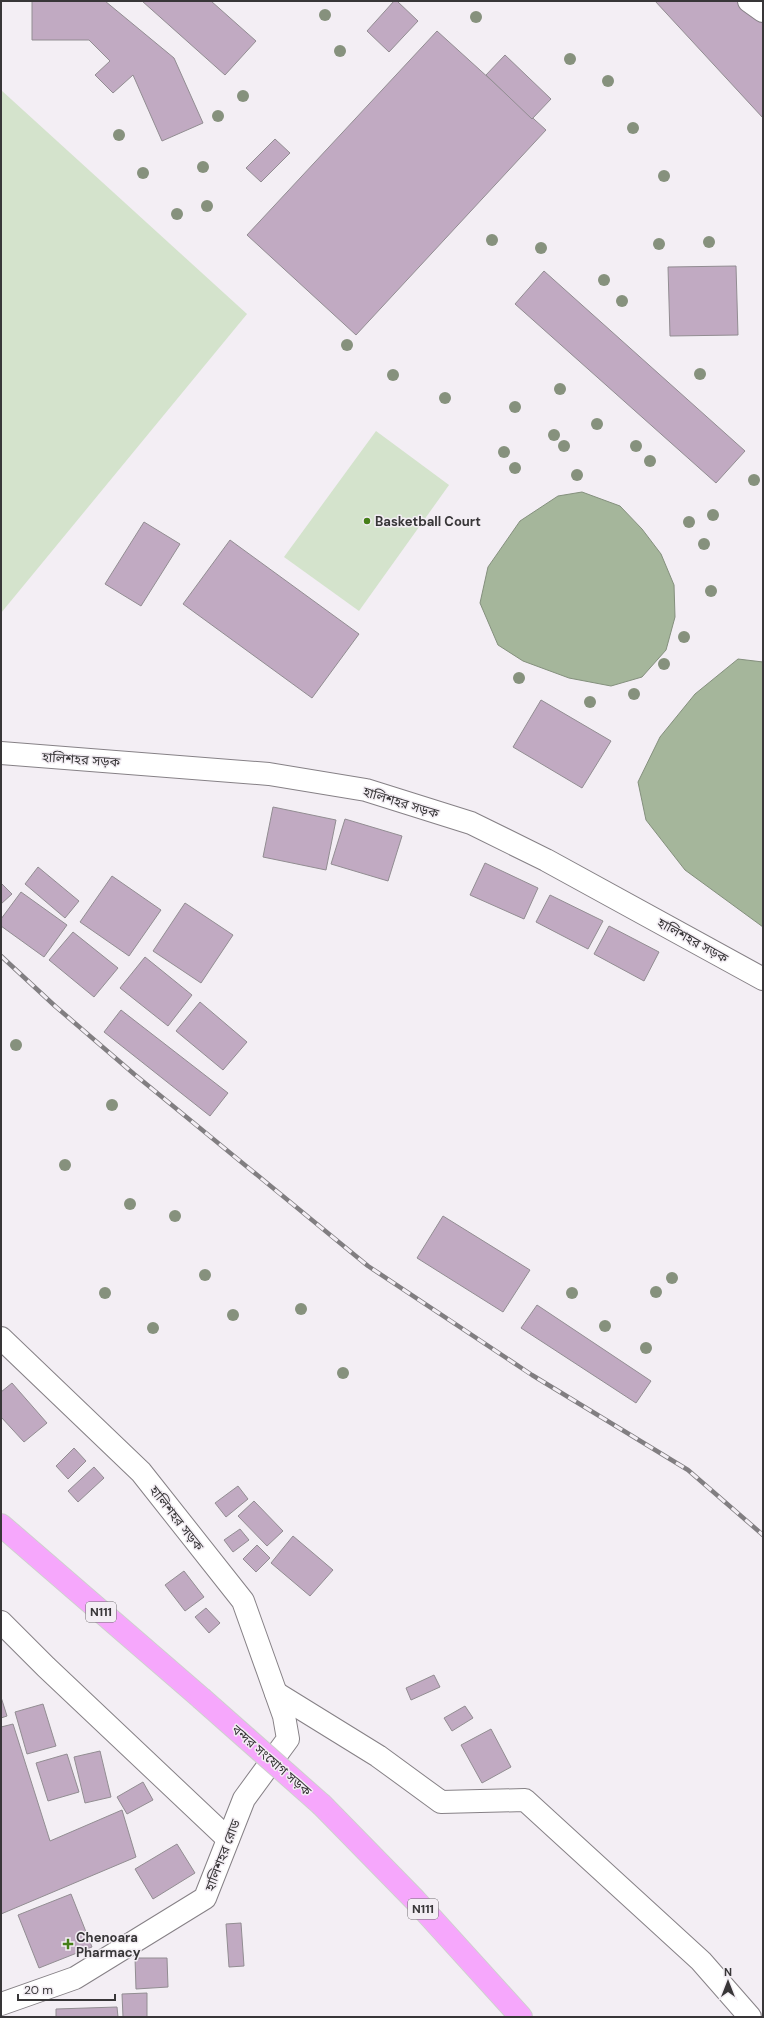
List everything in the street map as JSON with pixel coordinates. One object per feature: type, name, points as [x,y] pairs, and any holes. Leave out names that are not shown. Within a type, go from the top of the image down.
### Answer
[{"type":"highway","name":"বন্দর সংযোগ সড়ক","points":[[1,1525],[322,1805],[415,1900],[521,2017]]},
{"type":"street","points":[[749,1],[763,11]]},
{"type":"street","name":"হালিশহর সড়ক","points":[[1,753],[269,774],[366,790],[471,823],[546,860],[763,979]]},
{"type":"street","name":"হালিশহর সড়ক","points":[[1,1338],[141,1472],[243,1601],[284,1716],[288,1739]]},
{"type":"street","points":[[1,1622],[46,1667],[228,1839]]},
{"type":"street","points":[[276,1693],[378,1756],[441,1802],[525,1800],[701,1961],[750,2017]]},
{"type":"street","name":"হালিশহর রোড","points":[[1,2004],[74,1978],[205,1898],[244,1799],[288,1739]]},
{"type":"shaded area","points":[[1,90],[247,314],[1,613]]},
{"type":"shaded area","name":"Basketball Court","points":[[376,431],[449,485],[359,611],[284,557]]},
{"type":"shaded area","points":[[582,492],[620,506],[642,529],[661,554],[674,585],[675,617],[666,650],[642,677],[611,686],[569,678],[523,661],[498,645],[480,603],[488,567],[520,521],[558,496]]},
{"type":"shaded area","points":[[738,659],[763,662],[763,927],[685,870],[646,820],[638,782],[660,737],[695,694]]},
{"type":"building","points":[[32,1],[105,1],[174,58],[203,123],[162,141],[133,75],[113,93],[95,75],[110,61],[89,40],[32,40]]},
{"type":"building","points":[[142,1],[211,1],[256,41],[225,75]]},
{"type":"building","points":[[394,1],[397,1],[418,21],[389,52],[367,31]]},
{"type":"building","points":[[655,1],[763,1],[763,118]]},
{"type":"building","points":[[437,31],[546,130],[356,335],[247,235]]},
{"type":"building","points":[[505,55],[551,99],[532,119],[486,75]]},
{"type":"building","points":[[275,139],[290,153],[261,182],[246,168]]},
{"type":"building","points":[[736,266],[738,335],[670,336],[668,267]]},
{"type":"building","points":[[544,271],[745,451],[716,483],[515,304]]},
{"type":"building","points":[[144,522],[180,544],[141,606],[105,584]]},
{"type":"building","points":[[230,540],[359,634],[312,698],[183,604]]},
{"type":"building","points":[[541,700],[611,741],[582,788],[513,747]]},
{"type":"building","points":[[273,807],[336,820],[326,870],[263,857]]},
{"type":"building","points":[[345,819],[402,836],[388,881],[331,864]]},
{"type":"building","points":[[485,863],[538,888],[524,919],[470,895]]},
{"type":"building","points":[[38,867],[79,901],[65,918],[25,884]]},
{"type":"building","points":[[112,876],[161,910],[129,956],[80,922]]},
{"type":"building","points":[[1,883],[12,894],[1,904]]},
{"type":"building","points":[[21,892],[67,925],[44,957],[1,926],[1,919]]},
{"type":"building","points":[[550,895],[603,921],[588,949],[536,922]]},
{"type":"building","points":[[185,903],[233,935],[201,983],[153,951]]},
{"type":"building","points":[[609,926],[659,952],[644,981],[594,954]]},
{"type":"building","points":[[73,932],[118,968],[94,997],[49,960]]},
{"type":"building","points":[[145,957],[192,995],[168,1026],[120,988]]},
{"type":"building","points":[[200,1002],[247,1042],[223,1070],[176,1031]]},
{"type":"building","points":[[121,1010],[228,1093],[210,1116],[104,1032]]},
{"type":"building","points":[[443,1216],[530,1270],[503,1312],[417,1258]]},
{"type":"building","points":[[537,1305],[651,1381],[636,1403],[521,1328]]},
{"type":"building","points":[[12,1383],[47,1423],[24,1442],[1,1417],[1,1392]]},
{"type":"building","points":[[74,1448],[86,1461],[68,1479],[56,1466]]},
{"type":"building","points":[[94,1467],[104,1478],[78,1502],[68,1491]]},
{"type":"building","points":[[238,1486],[248,1499],[226,1517],[215,1503]]},
{"type":"building","points":[[254,1501],[283,1531],[267,1546],[238,1516]]},
{"type":"building","points":[[240,1529],[249,1540],[233,1552],[224,1540]]},
{"type":"building","points":[[293,1536],[333,1570],[310,1596],[271,1563]]},
{"type":"building","points":[[257,1545],[270,1558],[256,1572],[243,1559]]},
{"type":"building","points":[[184,1571],[204,1597],[185,1611],[165,1585]]},
{"type":"building","points":[[206,1608],[220,1623],[209,1633],[195,1617]]},
{"type":"building","points":[[434,1675],[440,1687],[411,1700],[406,1688]]},
{"type":"building","points":[[1,1697],[7,1716],[1,1718]]},
{"type":"building","points":[[43,1704],[56,1746],[27,1754],[15,1712]]},
{"type":"building","points":[[465,1706],[473,1718],[452,1731],[444,1718]]},
{"type":"building","points":[[13,1724],[50,1841],[122,1810],[136,1857],[1,1914],[1,1727]]},
{"type":"building","points":[[491,1729],[511,1767],[482,1783],[461,1745]]},
{"type":"building","points":[[100,1751],[111,1797],[85,1803],[74,1757]]},
{"type":"building","points":[[67,1754],[79,1792],[48,1801],[36,1763]]},
{"type":"building","points":[[143,1782],[153,1800],[127,1814],[117,1797]]},
{"type":"building","points":[[177,1844],[195,1873],[153,1899],[135,1869]]},
{"type":"building","points":[[71,1894],[92,1947],[39,1968],[18,1915]]},
{"type":"building","points":[[241,1923],[244,1966],[229,1967],[226,1924]]},
{"type":"building","points":[[135,1958],[167,1958],[168,1987],[136,1989]]},
{"type":"building","points":[[147,1993],[147,2017],[123,2017],[122,1994]]},
{"type":"building","points":[[117,2007],[118,2017],[56,2017],[56,2009]]},
{"type":"railway","points":[[1,956],[55,1006],[134,1074],[368,1266],[532,1375],[688,1470],[763,1535]]},
{"type":"place","name":"Basketball Court","points":[[367,521]]},
{"type":"place","name":"Chenoara Pharmacy","points":[[68,1944]]}]
